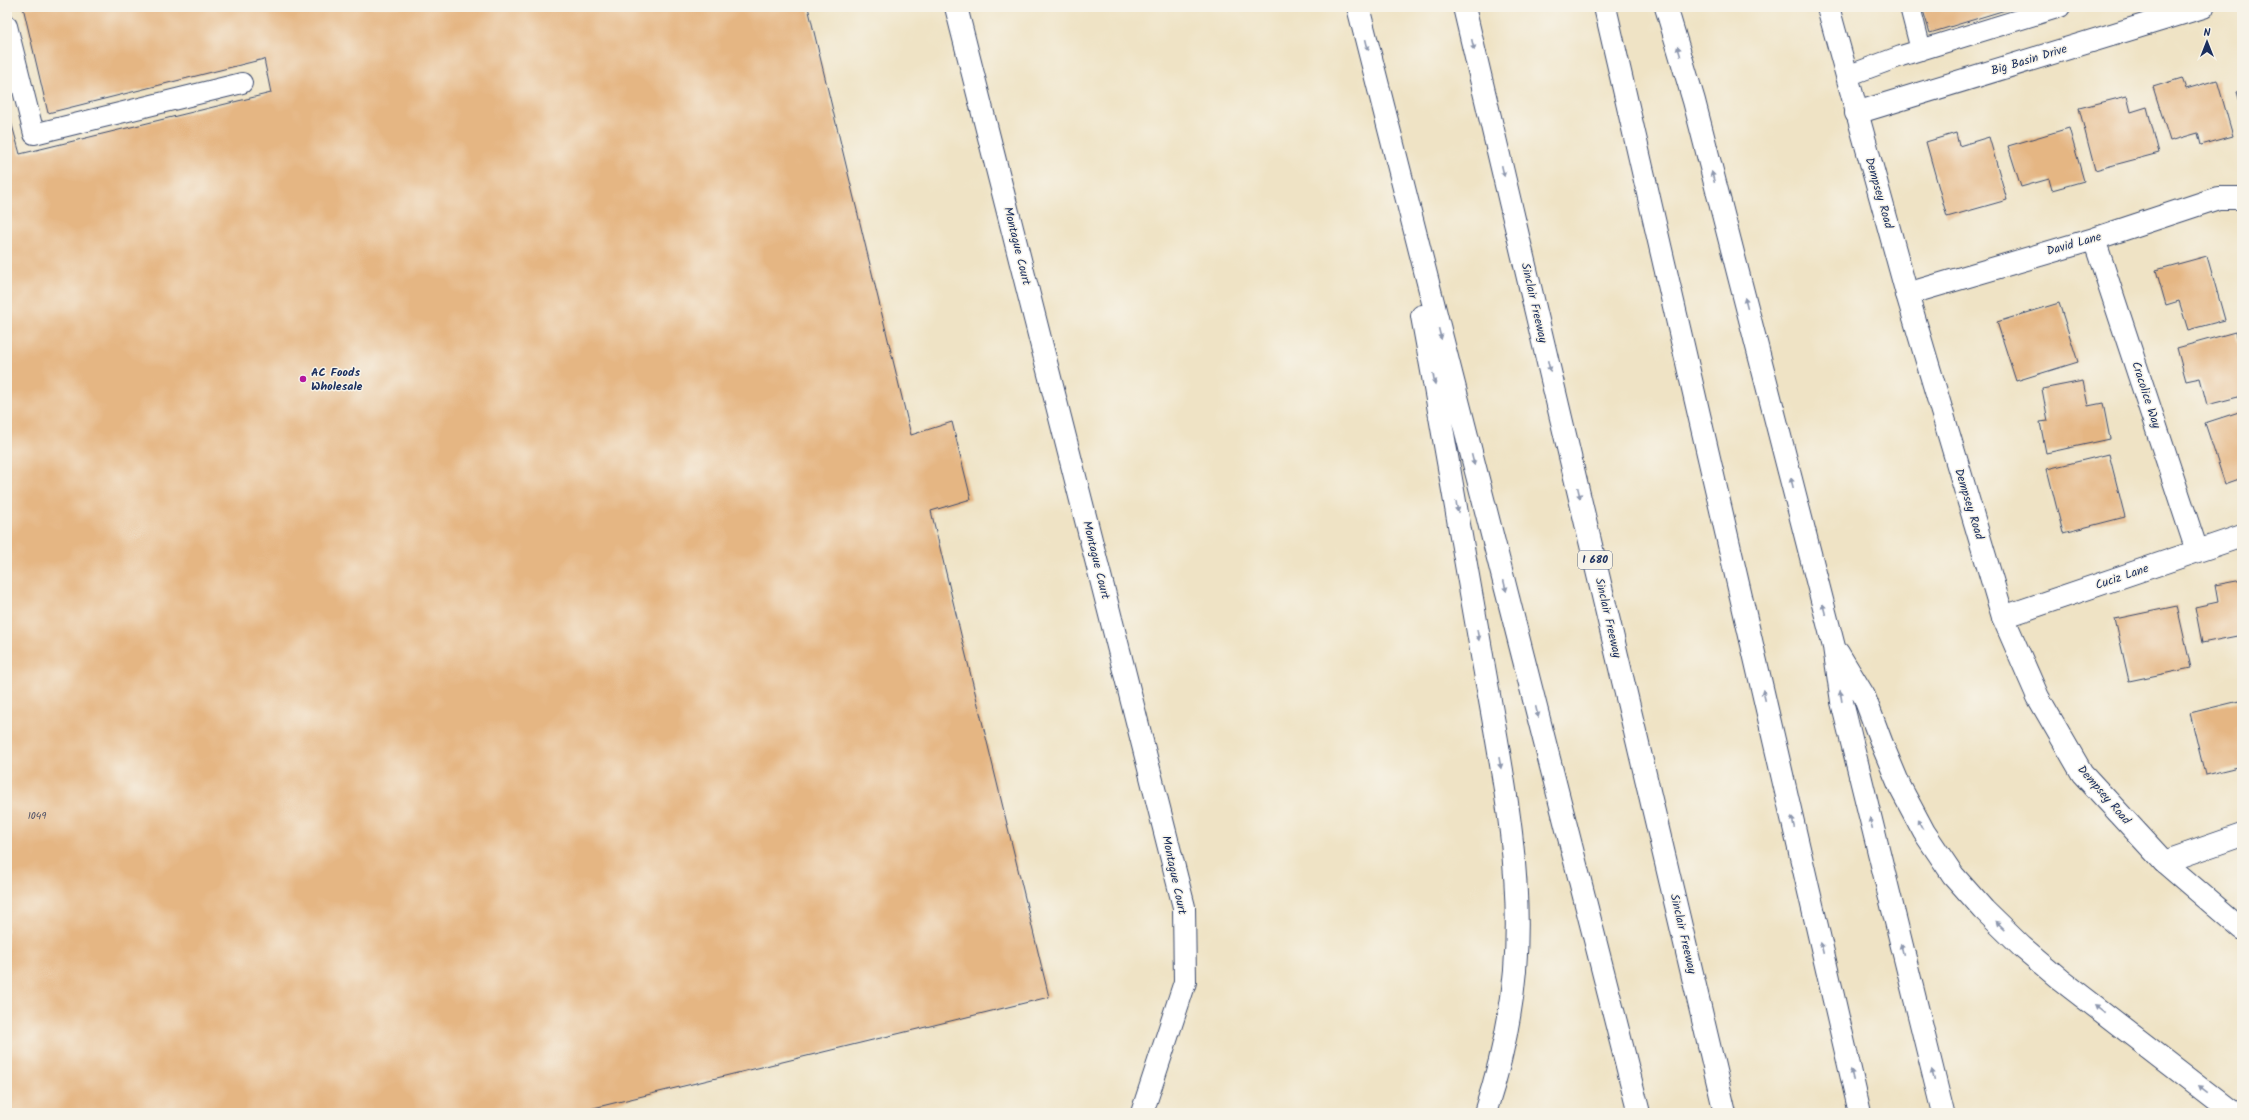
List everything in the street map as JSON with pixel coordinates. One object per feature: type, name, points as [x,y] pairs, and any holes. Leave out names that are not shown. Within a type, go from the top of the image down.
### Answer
[{"type":"main road","name":"Montague Court","points":[[956,7],[1184,907],[1185,982],[1142,1113]]},
{"type":"main road","points":[[1358,7],[1382,107],[1639,1113]]},
{"type":"main road","name":"Sinclair Freeway","points":[[1464,7],[1725,1113]]},
{"type":"main road","points":[[1605,7],[1860,1113]]},
{"type":"main road","points":[[1666,7],[1694,101],[1834,647],[1842,702],[1943,1113]]},
{"type":"main road","name":"Dempsey Road","points":[[1828,7],[1907,294],[2003,617],[2038,697],[2082,773],[2164,862],[2242,929]]},
{"type":"main road","name":"Big Basin Drive","points":[[1856,113],[2203,7]]},
{"type":"main road","points":[[1382,107],[1448,455],[1503,780],[1512,852],[1516,910],[1515,970],[1508,1028],[1485,1113]]},
{"type":"main road","name":"David Lane","points":[[1907,294],[2094,239],[2218,198],[2242,198]]},
{"type":"main road","name":"Cracolice Way","points":[[2094,239],[2197,551]]},
{"type":"main road","name":"Cuciz Lane","points":[[2003,617],[2242,536]]},
{"type":"main road","points":[[1834,647],[1864,696],[1900,787],[1924,832],[1953,875],[1984,910],[2028,952],[2233,1113]]},
{"type":"main road","points":[[2164,862],[2242,836]]},
{"type":"lane","points":[[1910,7],[1921,50]]},
{"type":"lane","points":[[1847,76],[1921,50],[2060,7]]},
{"type":"lane","points":[[7,26],[34,134],[242,83]]},
{"type":"building","points":[[23,7],[808,7],[911,435],[952,422],[971,499],[931,511],[1049,997],[573,1113],[7,1113],[7,107],[20,154],[271,93],[264,59],[48,113]]},
{"type":"building","points":[[1922,7],[2015,7],[1930,33]]},
{"type":"building","points":[[2182,78],[2186,89],[2217,80],[2233,136],[2201,145],[2198,133],[2170,141],[2153,87]]},
{"type":"building","points":[[2242,91],[2242,109],[2237,92]]},
{"type":"building","points":[[2127,96],[2131,112],[2147,107],[2159,153],[2095,170],[2079,108]]},
{"type":"building","points":[[2069,128],[2084,181],[2052,190],[2049,179],[2021,187],[2008,146]]},
{"type":"building","points":[[1956,133],[1959,146],[1989,137],[2007,200],[1947,217],[1926,142]]},
{"type":"building","points":[[2207,256],[2225,320],[2188,330],[2179,301],[2166,305],[2156,270]]},
{"type":"building","points":[[2059,303],[2078,362],[2016,381],[1997,322]]},
{"type":"building","points":[[2235,332],[2242,360],[2242,396],[2207,405],[2200,378],[2186,381],[2177,348]]},
{"type":"building","points":[[2083,381],[2088,406],[2103,403],[2110,439],[2046,453],[2040,422],[2048,421],[2042,389]]},
{"type":"building","points":[[2242,411],[2242,478],[2225,484],[2205,423]]},
{"type":"building","points":[[2109,454],[2125,517],[2063,533],[2047,469]]},
{"type":"building","points":[[2242,580],[2242,635],[2202,643],[2195,607],[2218,602],[2215,585]]},
{"type":"building","points":[[2177,606],[2191,668],[2129,681],[2115,619]]},
{"type":"building","points":[[2239,701],[2242,711],[2242,766],[2205,775],[2190,713]]},
{"type":"place","name":"AC Foods Wholesale","points":[[303,379]]}]
